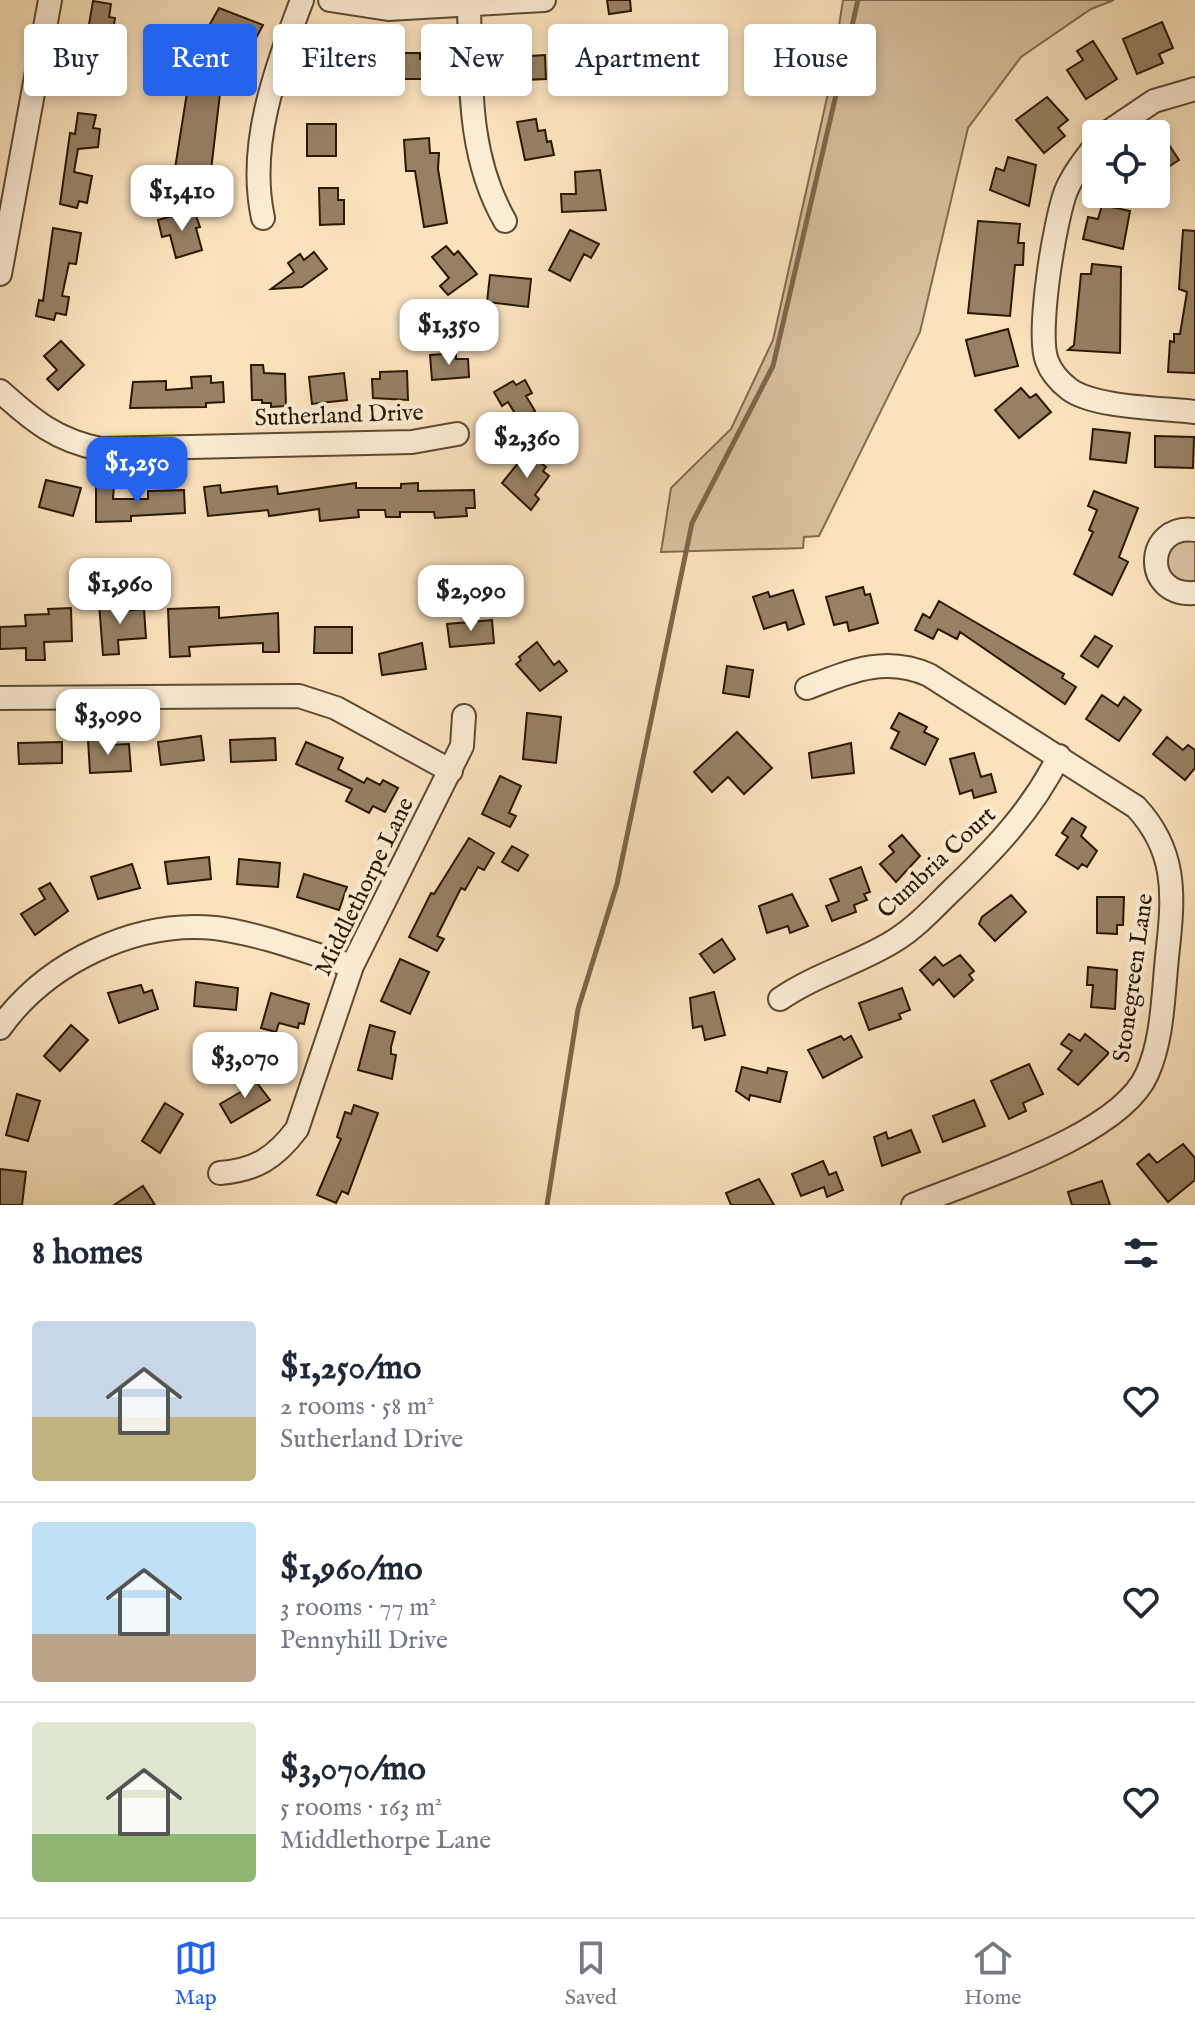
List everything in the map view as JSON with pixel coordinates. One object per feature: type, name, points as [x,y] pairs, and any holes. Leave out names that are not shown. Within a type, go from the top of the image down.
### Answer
[{"type":"street","points":[[0,274],[50,0]]},
{"type":"street","points":[[263,218],[258,181],[261,138],[271,92],[302,0]]},
{"type":"street","points":[[330,0],[388,9],[469,7],[544,0]]},
{"type":"street","points":[[469,7],[472,114],[480,162],[505,221]]},
{"type":"street","points":[[1126,120],[1154,101],[1195,89]]},
{"type":"street","points":[[1082,166],[1066,190],[1059,219],[1044,318],[1046,359],[1057,378],[1071,391],[1088,399],[1195,412]]},
{"type":"street","name":"Sutherland Drive","points":[[0,391],[48,432],[77,445],[101,449],[412,442],[457,434]]},
{"type":"street","points":[[1195,530],[1177,531],[1167,537],[1156,555],[1156,566],[1166,585],[1175,591],[1195,593]]},
{"type":"street","name":"Stonegreen Lane","points":[[807,688],[847,672],[882,664],[916,670],[1059,756],[1136,807],[1156,831],[1168,858],[1173,904],[1150,1066],[1130,1101],[1098,1127],[913,1205]]},
{"type":"street","points":[[0,698],[299,696],[336,708],[451,771]]},
{"type":"street","name":"Middlethorpe Lane","points":[[220,1173],[265,1163],[281,1150],[297,1129],[352,966],[451,771],[462,746],[464,716]]},
{"type":"street","name":"Cumbria Court","points":[[780,999],[808,979],[876,951],[913,927],[1015,827],[1045,785],[1059,756]]},
{"type":"street","points":[[0,1028],[20,1003],[69,964],[98,949],[159,931],[192,928],[242,932],[352,966]]},
{"type":"shaded area","points":[[843,0],[1114,0],[1091,9],[1021,57],[968,128],[920,332],[819,536],[804,537],[803,548],[661,552],[671,488],[731,429],[773,340],[827,96],[876,96],[876,24],[839,24]]},
{"type":"shaded area","points":[[1180,539],[1195,539],[1195,585],[1171,579],[1165,556]]},
{"type":"building","points":[[607,0],[630,0],[631,11],[609,14]]},
{"type":"building","points":[[93,1],[111,4],[109,17],[115,18],[114,24],[89,24]]},
{"type":"building","points":[[219,8],[263,25],[257,36],[257,24],[210,24]]},
{"type":"building","points":[[1162,22],[1173,48],[1159,54],[1163,63],[1137,74],[1123,39]]},
{"type":"building","points":[[1093,41],[1117,79],[1086,99],[1067,70],[1083,60],[1077,51]]},
{"type":"building","points":[[405,53],[420,53],[421,79],[405,79]]},
{"type":"building","points":[[545,55],[546,79],[532,80],[532,56]]},
{"type":"building","points":[[186,96],[220,96],[211,170],[204,169],[200,184],[173,181]]},
{"type":"building","points":[[1047,97],[1068,120],[1058,128],[1065,136],[1044,153],[1016,120]]},
{"type":"building","points":[[78,113],[96,115],[93,128],[100,129],[98,147],[78,149],[74,172],[92,176],[87,203],[79,201],[77,208],[60,204],[70,133],[75,134]]},
{"type":"building","points":[[536,119],[538,131],[545,130],[547,142],[551,141],[554,155],[525,160],[517,122]]},
{"type":"building","points":[[307,124],[336,124],[336,156],[307,156]]},
{"type":"building","points":[[429,138],[430,153],[439,153],[438,169],[447,223],[424,227],[415,171],[406,171],[404,140]]},
{"type":"building","points":[[1170,146],[1179,160],[1170,166]]},
{"type":"building","points":[[1008,157],[1036,165],[1029,206],[990,190],[996,168],[1004,171]]},
{"type":"building","points":[[600,170],[606,210],[562,212],[561,194],[576,194],[575,172]]},
{"type":"building","points":[[319,188],[338,188],[338,200],[344,200],[344,224],[320,225]]},
{"type":"building","points":[[1101,208],[1130,211],[1123,249],[1083,239],[1088,217],[1098,219]]},
{"type":"building","points":[[194,210],[200,227],[196,228],[202,250],[176,258],[170,235],[162,237],[158,220]]},
{"type":"building","points":[[978,221],[1020,224],[1018,243],[1024,243],[1023,265],[1015,265],[1010,316],[968,313]]},
{"type":"building","points":[[53,228],[81,233],[76,264],[69,263],[62,296],[69,297],[66,315],[56,313],[54,320],[36,316],[39,300],[43,301]]},
{"type":"building","points":[[570,230],[599,244],[591,258],[584,254],[570,281],[549,270]]},
{"type":"building","points":[[1183,230],[1195,231],[1195,373],[1168,372],[1170,341],[1174,342],[1174,334],[1180,334],[1187,292],[1179,289]]},
{"type":"building","points":[[446,246],[454,255],[458,251],[477,274],[448,295],[440,286],[449,278],[432,257]]},
{"type":"building","points":[[314,252],[327,269],[302,287],[271,289],[294,272],[288,263],[300,254],[304,260]]},
{"type":"building","points":[[1092,264],[1121,267],[1120,353],[1068,350],[1074,345],[1081,274],[1091,274]]},
{"type":"building","points":[[490,275],[531,279],[528,307],[487,302]]},
{"type":"building","points":[[1008,329],[1018,366],[975,376],[966,340]]},
{"type":"building","points":[[61,341],[84,365],[58,390],[47,379],[57,370],[44,356]]},
{"type":"building","points":[[456,353],[456,359],[468,359],[469,377],[432,380],[430,355]]},
{"type":"building","points":[[251,365],[263,365],[264,373],[285,374],[286,406],[271,407],[271,403],[252,400]]},
{"type":"building","points":[[407,371],[408,400],[373,398],[372,379],[380,379],[380,372]]},
{"type":"building","points":[[344,373],[347,400],[312,404],[309,377]]},
{"type":"building","points":[[211,376],[211,383],[223,382],[224,402],[206,403],[206,407],[130,408],[133,382],[166,381],[166,390],[192,388],[191,377]]},
{"type":"building","points":[[525,380],[532,393],[526,396],[535,411],[519,420],[508,402],[502,406],[494,392],[513,381],[516,385]]},
{"type":"building","points":[[1021,388],[1030,398],[1036,394],[1051,412],[1019,438],[995,410]]},
{"type":"building","points":[[1093,429],[1130,433],[1126,463],[1090,459]]},
{"type":"building","points":[[1155,436],[1194,437],[1193,468],[1155,467]]},
{"type":"building","points":[[527,452],[546,467],[543,471],[549,476],[535,495],[539,499],[531,510],[502,483]]},
{"type":"building","points":[[46,480],[81,488],[73,516],[39,507]]},
{"type":"building","points":[[356,483],[356,488],[401,488],[401,484],[418,483],[418,491],[474,490],[475,508],[466,508],[467,516],[435,518],[434,512],[400,512],[400,517],[386,517],[385,510],[358,510],[359,517],[320,521],[319,509],[269,516],[268,510],[208,516],[204,487],[220,485],[221,493],[277,486],[278,494]]},
{"type":"building","points":[[114,485],[113,499],[148,499],[148,491],[184,490],[185,513],[131,516],[131,521],[96,522],[96,486]]},
{"type":"building","points":[[1094,491],[1138,508],[1119,557],[1128,562],[1112,595],[1074,574],[1093,532],[1089,530],[1097,510],[1088,506]]},
{"type":"building","points":[[863,587],[865,595],[870,594],[878,623],[849,631],[847,622],[834,625],[826,597]]},
{"type":"building","points":[[793,590],[804,624],[788,630],[786,622],[764,629],[753,597],[768,592],[770,597]]},
{"type":"building","points":[[123,601],[123,611],[144,609],[146,638],[118,640],[119,654],[103,655],[99,603]]},
{"type":"building","points":[[939,601],[1064,674],[1062,678],[1076,687],[1065,704],[960,632],[957,639],[938,629],[933,639],[915,630],[923,614],[930,618]]},
{"type":"building","points":[[219,607],[219,618],[278,613],[279,652],[263,652],[263,643],[189,647],[190,656],[170,657],[168,609]]},
{"type":"building","points":[[71,608],[72,641],[44,642],[45,660],[26,660],[26,648],[0,649],[0,627],[26,626],[25,615],[49,614],[48,609]]},
{"type":"building","points":[[492,620],[494,643],[450,647],[447,624]]},
{"type":"building","points":[[315,627],[352,627],[352,653],[314,653]]},
{"type":"building","points":[[1095,636],[1112,646],[1098,667],[1081,656]]},
{"type":"building","points":[[537,642],[554,665],[559,661],[567,671],[540,691],[516,664],[521,660],[519,657]]},
{"type":"building","points":[[422,643],[426,669],[382,675],[379,654]]},
{"type":"building","points":[[727,666],[753,670],[749,697],[723,693]]},
{"type":"building","points":[[1102,695],[1118,706],[1124,697],[1141,710],[1119,741],[1086,719]]},
{"type":"building","points":[[527,713],[561,717],[556,763],[523,759]]},
{"type":"building","points":[[899,713],[927,727],[924,732],[938,739],[925,765],[891,748],[899,732],[891,728]]},
{"type":"building","points":[[737,732],[772,768],[744,794],[728,777],[712,792],[694,772]]},
{"type":"building","points":[[201,736],[204,760],[161,765],[158,742]]},
{"type":"building","points":[[1167,737],[1183,750],[1188,745],[1195,750],[1195,768],[1185,780],[1153,754]]},
{"type":"building","points":[[275,738],[276,760],[231,762],[230,740]]},
{"type":"building","points":[[108,739],[108,745],[129,744],[131,771],[90,773],[88,740]]},
{"type":"building","points":[[62,742],[62,763],[19,764],[18,743]]},
{"type":"building","points":[[306,742],[343,758],[338,769],[364,783],[367,778],[380,785],[383,780],[398,788],[385,812],[373,806],[369,813],[346,801],[352,789],[296,764]]},
{"type":"building","points":[[851,743],[854,773],[812,778],[809,753]]},
{"type":"building","points":[[974,753],[981,777],[991,774],[996,792],[974,798],[972,790],[960,794],[950,759]]},
{"type":"building","points":[[500,776],[521,786],[509,813],[516,816],[510,827],[482,814]]},
{"type":"building","points":[[1072,818],[1086,827],[1081,836],[1097,851],[1087,867],[1082,864],[1078,869],[1056,855],[1068,837],[1062,833]]},
{"type":"building","points":[[902,835],[920,856],[896,882],[880,864],[894,852],[889,846]]},
{"type":"building","points":[[469,838],[494,853],[484,870],[478,867],[465,890],[461,888],[437,936],[444,939],[437,951],[409,937],[431,893],[434,894]]},
{"type":"building","points":[[512,846],[528,855],[518,871],[502,862]]},
{"type":"building","points":[[209,857],[211,879],[168,884],[165,862]]},
{"type":"building","points":[[239,859],[280,863],[278,887],[237,884]]},
{"type":"building","points":[[132,864],[140,888],[98,899],[91,877]]},
{"type":"building","points":[[861,867],[870,892],[864,894],[867,900],[854,905],[856,912],[832,921],[826,906],[839,901],[830,879]]},
{"type":"building","points":[[304,874],[347,887],[339,910],[297,897]]},
{"type":"building","points":[[50,883],[68,911],[35,935],[21,914],[45,899],[39,889]]},
{"type":"building","points":[[792,894],[808,926],[790,933],[788,926],[767,933],[759,906]]},
{"type":"building","points":[[1011,895],[1026,912],[995,941],[979,924],[982,917]]},
{"type":"building","points":[[1097,897],[1124,897],[1123,925],[1117,925],[1117,934],[1097,933]]},
{"type":"building","points":[[722,939],[735,959],[714,973],[700,954]]},
{"type":"building","points":[[960,955],[974,971],[969,975],[973,980],[954,997],[939,979],[933,985],[920,970],[935,957],[943,966]]},
{"type":"building","points":[[400,959],[429,972],[410,1014],[381,1001]]},
{"type":"building","points":[[1088,967],[1117,970],[1115,1009],[1091,1007],[1093,985],[1087,985]]},
{"type":"building","points":[[196,982],[238,988],[236,1010],[194,1006]]},
{"type":"building","points":[[141,985],[144,993],[152,990],[158,1009],[119,1023],[108,993]]},
{"type":"building","points":[[902,988],[910,1010],[899,1014],[901,1019],[869,1030],[859,1003]]},
{"type":"building","points":[[714,992],[725,1035],[705,1040],[702,1026],[693,1028],[690,998]]},
{"type":"building","points":[[271,993],[309,1004],[304,1024],[299,1023],[298,1028],[279,1023],[276,1032],[261,1028]]},
{"type":"building","points":[[71,1025],[88,1040],[60,1071],[44,1056]]},
{"type":"building","points":[[370,1025],[395,1032],[391,1047],[391,1054],[396,1055],[392,1079],[358,1070]]},
{"type":"building","points":[[1069,1034],[1080,1041],[1085,1034],[1109,1053],[1078,1085],[1058,1069],[1072,1051],[1061,1044]]},
{"type":"building","points":[[841,1036],[844,1040],[851,1036],[862,1057],[823,1078],[808,1050]]},
{"type":"building","points":[[1029,1064],[1043,1094],[1023,1103],[1026,1111],[1009,1119],[991,1081]]},
{"type":"building","points":[[742,1067],[767,1073],[768,1068],[787,1072],[780,1102],[750,1095],[749,1100],[736,1091]]},
{"type":"building","points":[[250,1074],[270,1100],[231,1123],[220,1104],[244,1090],[238,1081]]},
{"type":"building","points":[[17,1094],[40,1101],[28,1141],[6,1135]]},
{"type":"building","points":[[974,1100],[985,1126],[943,1142],[933,1116]]},
{"type":"building","points":[[165,1103],[183,1114],[160,1153],[142,1141]]},
{"type":"building","points":[[354,1105],[378,1113],[348,1194],[342,1191],[336,1203],[317,1195],[341,1139],[337,1137],[345,1112],[351,1114]]},
{"type":"building","points":[[911,1130],[920,1152],[882,1166],[874,1137],[886,1132],[888,1139]]},
{"type":"building","points":[[1183,1144],[1195,1158],[1195,1180],[1168,1202],[1137,1164],[1149,1154],[1157,1163]]},
{"type":"building","points":[[823,1161],[829,1175],[836,1172],[843,1190],[827,1197],[824,1187],[801,1196],[792,1174]]},
{"type":"building","points":[[0,1169],[26,1172],[22,1205],[0,1205]]},
{"type":"building","points":[[759,1179],[774,1205],[731,1205],[726,1193]]},
{"type":"building","points":[[1102,1181],[1110,1205],[1072,1205],[1068,1192]]},
{"type":"building","points":[[143,1186],[155,1205],[114,1205]]},
{"type":"waterway","points":[[547,1205],[578,1009],[617,884],[692,523],[773,366],[858,0]]}]
